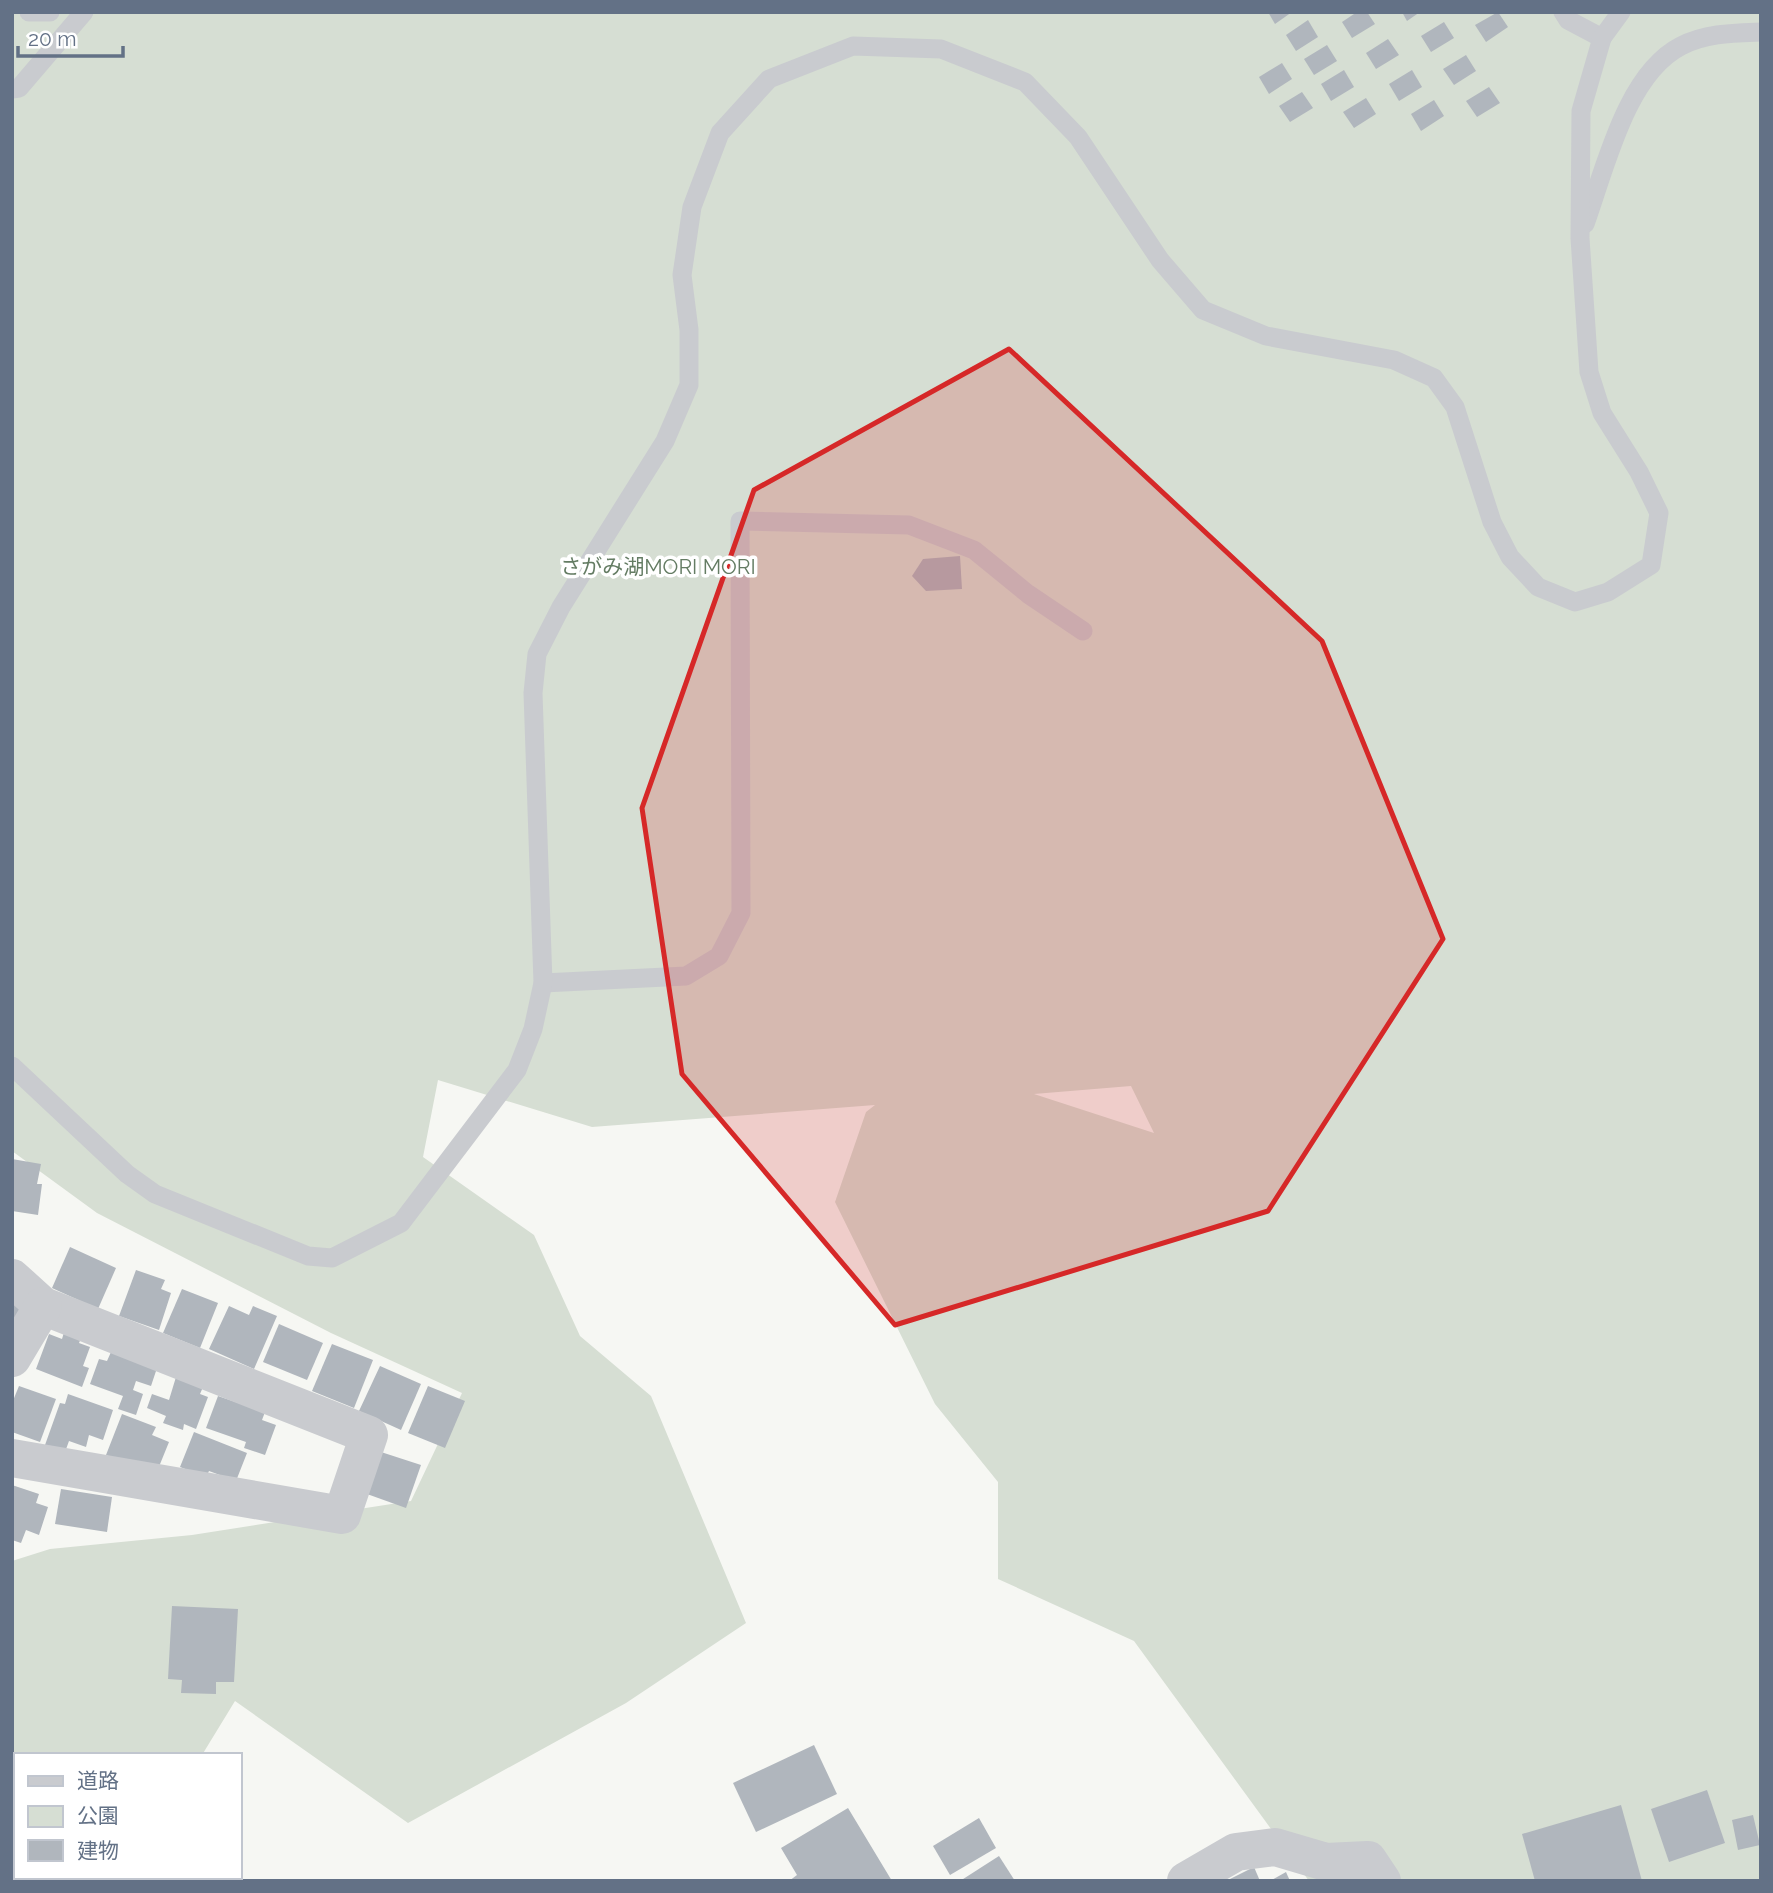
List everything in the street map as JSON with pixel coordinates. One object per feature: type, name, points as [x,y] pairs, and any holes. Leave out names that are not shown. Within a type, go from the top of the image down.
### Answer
[{"type":"street","points":[[12,1278],[43,1306],[369,1435],[342,1515],[12,1458]]},
{"type":"street","points":[[12,1358],[43,1306]]},
{"type":"street","points":[[1186,1881],[1236,1852],[1275,1847],[1326,1862],[1368,1860],[1381,1881]]},
{"type":"lane","points":[[29,12],[50,12]]},
{"type":"lane","points":[[12,89],[19,88],[85,12]]},
{"type":"lane","points":[[1563,12],[1568,20],[1602,38]]},
{"type":"lane","points":[[12,1066],[127,1174],[155,1194],[308,1256],[332,1258],[401,1223],[517,1070],[533,1029],[543,983],[533,693],[537,654],[561,607],[665,441],[690,385],[690,330],[682,275],[692,207],[720,134],[769,79],[853,46],[941,49],[1025,82],[1079,137],[1160,260],[1203,310],[1266,335],[1394,360],[1434,378],[1455,407],[1492,522],[1510,557],[1538,587],[1575,601],[1608,592],[1651,565],[1659,513],[1639,472],[1602,413],[1589,372],[1580,238],[1581,111],[1602,38],[1621,12]]},
{"type":"lane","points":[[1580,238],[1625,114],[1645,76],[1680,47],[1716,34],[1761,32]]},
{"type":"lane","points":[[543,983],[686,976],[719,956],[741,913],[740,520],[909,525],[974,550],[1028,594],[1083,631]]},
{"type":"highlighted area","points":[[1009,349],[1322,641],[1443,939],[1268,1211],[895,1325],[682,1074],[642,808],[754,490]]},
{"type":"green space","name":"さがみ湖MORI MORI","points":[[12,12],[1761,12],[1761,1881],[1309,1881],[1134,1641],[998,1579],[998,1482],[935,1404],[835,1202],[866,1112],[875,1105],[592,1127],[438,1080],[423,1157],[534,1235],[580,1336],[651,1396],[746,1623],[626,1703],[408,1823],[235,1701],[203,1753],[14,1753],[14,1879],[242,1878],[245,1881],[12,1881],[12,1561],[50,1549],[192,1535],[411,1501],[462,1393],[331,1333],[97,1213],[12,1151]],"holes":[[[1131,1086],[1154,1133],[1034,1094]]]},
{"type":"building","points":[[1268,12],[1292,12],[1275,24]]},
{"type":"building","points":[[1357,12],[1367,12],[1375,24],[1352,38],[1342,22]]},
{"type":"building","points":[[1402,12],[1420,12],[1407,21]]},
{"type":"building","points":[[1498,12],[1508,27],[1486,42],[1475,25]]},
{"type":"building","points":[[1308,20],[1318,37],[1296,51],[1286,35]]},
{"type":"building","points":[[1444,22],[1454,38],[1431,52],[1421,36]]},
{"type":"building","points":[[1388,39],[1399,55],[1376,69],[1366,53]]},
{"type":"building","points":[[1327,45],[1337,61],[1314,75],[1304,59]]},
{"type":"building","points":[[1466,55],[1476,71],[1454,85],[1443,69]]},
{"type":"building","points":[[1282,63],[1292,79],[1269,94],[1259,77]]},
{"type":"building","points":[[1344,70],[1354,87],[1331,101],[1321,84]]},
{"type":"building","points":[[1412,70],[1422,87],[1399,101],[1389,84]]},
{"type":"building","points":[[1489,87],[1500,103],[1477,117],[1466,101]]},
{"type":"building","points":[[1302,92],[1313,108],[1290,122],[1279,106]]},
{"type":"building","points":[[1366,98],[1376,114],[1354,128],[1343,112]]},
{"type":"building","points":[[1434,100],[1444,116],[1421,131],[1411,114]]},
{"type":"building","points":[[960,556],[962,589],[926,591],[912,576],[923,559]]},
{"type":"building","points":[[12,1159],[41,1164],[37,1184],[42,1184],[38,1215],[12,1211]]},
{"type":"building","points":[[70,1247],[116,1268],[98,1309],[52,1288]]},
{"type":"building","points":[[136,1270],[165,1280],[161,1289],[171,1293],[159,1330],[119,1316]]},
{"type":"building","points":[[182,1289],[218,1303],[200,1348],[163,1333]]},
{"type":"building","points":[[12,1299],[27,1307],[12,1334]]},
{"type":"building","points":[[229,1306],[249,1315],[253,1306],[277,1316],[254,1369],[209,1349]]},
{"type":"building","points":[[279,1324],[323,1343],[307,1380],[263,1362]]},
{"type":"building","points":[[65,1329],[82,1336],[79,1343],[90,1347],[83,1366],[89,1368],[82,1387],[36,1369],[49,1334],[62,1339]]},
{"type":"building","points":[[332,1344],[373,1360],[354,1408],[312,1391]]},
{"type":"building","points":[[111,1352],[157,1368],[151,1386],[136,1381],[133,1390],[143,1394],[136,1415],[118,1409],[123,1396],[90,1384],[99,1359],[107,1361]]},
{"type":"building","points":[[380,1366],[421,1384],[401,1430],[359,1411]]},
{"type":"building","points":[[176,1377],[203,1387],[200,1394],[208,1397],[196,1429],[184,1424],[183,1430],[163,1423],[166,1416],[147,1408],[152,1394],[169,1400]]},
{"type":"building","points":[[19,1386],[56,1399],[40,1442],[12,1432],[12,1403]]},
{"type":"building","points":[[428,1386],[465,1401],[445,1448],[408,1433]]},
{"type":"building","points":[[68,1394],[113,1410],[103,1440],[89,1435],[86,1447],[69,1441],[65,1452],[45,1445],[60,1403],[65,1404]]},
{"type":"building","points":[[218,1396],[265,1412],[262,1420],[276,1425],[265,1455],[244,1448],[246,1442],[206,1428]]},
{"type":"building","points":[[122,1414],[156,1427],[152,1435],[169,1442],[156,1474],[106,1455]]},
{"type":"building","points":[[194,1432],[247,1453],[236,1481],[209,1471],[206,1477],[180,1467]]},
{"type":"building","points":[[381,1452],[421,1465],[406,1508],[367,1494]]},
{"type":"building","points":[[12,1485],[39,1494],[36,1503],[48,1507],[39,1535],[26,1530],[21,1543],[12,1540]]},
{"type":"building","points":[[61,1489],[112,1497],[107,1532],[55,1524]]},
{"type":"building","points":[[172,1606],[238,1609],[234,1682],[216,1682],[216,1694],[181,1693],[182,1680],[168,1679]]},
{"type":"building","points":[[814,1745],[837,1794],[756,1832],[733,1783]]},
{"type":"building","points":[[1707,1790],[1725,1843],[1669,1862],[1651,1809]]},
{"type":"building","points":[[1621,1805],[1642,1881],[1535,1881],[1522,1834]]},
{"type":"building","points":[[848,1808],[892,1881],[789,1881],[797,1875],[781,1848]]},
{"type":"building","points":[[1753,1815],[1760,1845],[1738,1850],[1732,1820]]},
{"type":"building","points":[[979,1818],[996,1848],[950,1875],[933,1846]]},
{"type":"building","points":[[999,1856],[1015,1881],[960,1881]]},
{"type":"building","points":[[1254,1867],[1260,1881],[1226,1881]]},
{"type":"building","points":[[1286,1872],[1290,1881],[1270,1881]]}]
